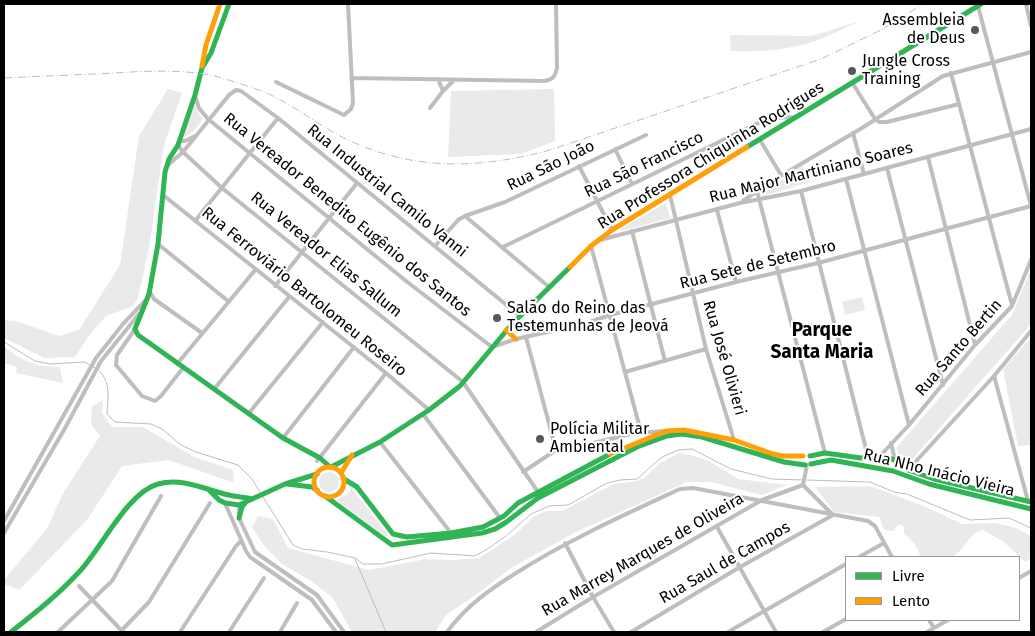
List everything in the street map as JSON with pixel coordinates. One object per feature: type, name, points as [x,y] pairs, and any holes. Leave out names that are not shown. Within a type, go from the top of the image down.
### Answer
[{"type":"main road","points":[[220,4],[206,45],[195,95],[178,143],[167,166],[158,244],[149,295],[136,326],[138,335],[283,438],[341,473],[344,479],[357,487],[393,534],[407,537],[451,533],[483,527],[500,518],[518,503],[612,453],[666,431]]},
{"type":"main road","points":[[202,68],[211,53],[229,5]]},
{"type":"main road","name":"Rua Professora Chiquinha Rodrigues","points":[[331,467],[380,442],[429,410],[463,382],[506,330],[592,246],[612,230],[980,5]]},
{"type":"main road","points":[[506,330],[516,339]]},
{"type":"main road","name":"Rua Nho Inácio Vieira","points":[[666,431],[684,430],[704,433],[734,440],[783,456],[810,456],[825,453],[861,458],[880,456],[895,460],[908,470],[934,479],[1030,502]]},
{"type":"main road","name":"Rua Nho Inácio Vieira","points":[[325,496],[392,545],[482,533],[495,529],[538,498],[637,447],[667,436],[681,434],[702,437],[784,462],[808,465],[830,460],[893,471],[929,484],[1031,509]]},
{"type":"main road","points":[[341,473],[352,455]]},
{"type":"main road","points":[[803,456],[802,461],[808,465],[812,460],[810,456]]},
{"type":"main road","points":[[317,490],[314,482],[318,458]]},
{"type":"main road","points":[[893,471],[895,460]]},
{"type":"main road","points":[[208,489],[219,500],[239,505],[285,484],[331,467]]},
{"type":"main road","points":[[285,484],[312,487],[325,496],[338,493],[344,484],[344,479]]},
{"type":"main road","points":[[11,632],[80,571],[91,559],[122,514],[140,492],[150,486],[176,481],[189,482],[228,495],[253,498]]},
{"type":"main road","points":[[225,503],[228,495]]},
{"type":"main road","points":[[236,496],[239,505]]},
{"type":"main road","points":[[239,518],[242,507],[246,502]]},
{"type":"street","points":[[276,82],[344,115],[351,109],[353,103],[348,4]]},
{"type":"street","points":[[352,78],[545,81],[552,79],[557,68],[556,4]]},
{"type":"street","points":[[1026,4],[1031,26]]},
{"type":"street","points":[[980,5],[1031,206]]},
{"type":"street","points":[[740,203],[781,175],[950,73],[1031,52]]},
{"type":"street","points":[[950,73],[1012,306]]},
{"type":"street","points":[[438,79],[444,91]]},
{"type":"street","points":[[430,108],[455,80]]},
{"type":"street","points":[[853,84],[875,120],[879,122],[887,122],[959,104]]},
{"type":"street","name":"Rua Industrial Camilo Vanni","points":[[208,119],[229,95],[236,90],[241,91],[278,118],[520,316]]},
{"type":"street","name":"Rua Vereador Benedito Eugênio dos Santos","points":[[195,95],[199,108],[208,119],[406,281],[492,346]]},
{"type":"street","name":"Rua São Francisco","points":[[503,247],[756,124],[772,118],[799,117]]},
{"type":"street","points":[[196,222],[249,152],[278,118]]},
{"type":"street","points":[[167,166],[183,152],[208,119]]},
{"type":"street","name":"Rua Major Martiniano Soares","points":[[598,241],[740,203],[801,191],[1031,129]]},
{"type":"street","points":[[853,133],[864,174]]},
{"type":"street","points":[[178,143],[197,135]]},
{"type":"street","name":"Rua São João","points":[[465,216],[505,202],[646,135]]},
{"type":"street","points":[[760,140],[781,175]]},
{"type":"street","name":"Rua Vereador Elias Sallum","points":[[178,143],[183,152],[222,188],[463,382],[538,492]]},
{"type":"street","points":[[615,149],[632,184]]},
{"type":"street","points":[[928,157],[948,229],[975,345]]},
{"type":"street","points":[[578,166],[612,230]]},
{"type":"street","points":[[887,168],[943,385]]},
{"type":"street","points":[[846,179],[909,425]]},
{"type":"street","points":[[275,286],[357,183]]},
{"type":"street","points":[[757,191],[825,453]]},
{"type":"street","points":[[801,191],[868,457]]},
{"type":"street","name":"Rua Ferroviário Bartolomeu Roseiro","points":[[163,195],[354,347],[429,410]]},
{"type":"street","name":"Rua José Olivieri","points":[[670,195],[706,349],[734,440]]},
{"type":"street","name":"Rua Sete de Setembro","points":[[492,346],[584,324],[650,304],[865,251],[1031,206]]},
{"type":"street","points":[[717,210],[736,282]]},
{"type":"street","points":[[435,246],[458,220],[465,216],[549,287]]},
{"type":"street","points":[[632,231],[665,361]]},
{"type":"street","points":[[158,244],[228,301]]},
{"type":"street","points":[[592,246],[641,432]]},
{"type":"street","name":"Rua Santo Bertin","points":[[880,456],[909,425],[975,345],[1012,306],[1031,260]]},
{"type":"street","points":[[177,364],[256,269]]},
{"type":"street","points":[[4,522],[96,358],[149,295],[202,333]]},
{"type":"street","points":[[215,388],[289,297]]},
{"type":"street","points":[[4,533],[64,430],[101,361],[142,311]]},
{"type":"street","points":[[249,413],[323,322]]},
{"type":"street","points":[[136,326],[117,355],[116,365],[142,396],[154,401],[161,396],[183,368]]},
{"type":"street","points":[[908,470],[994,376],[1031,331]]},
{"type":"street","points":[[526,337],[556,450]]},
{"type":"street","points":[[283,438],[354,347]]},
{"type":"street","points":[[625,372],[706,349]]},
{"type":"street","points":[[318,458],[386,373]]},
{"type":"street","points":[[994,376],[1030,502]]},
{"type":"street","points":[[423,414],[500,518]]},
{"type":"street","points":[[523,472],[556,450],[568,450],[641,432],[666,431]]},
{"type":"street","points":[[380,442],[451,533]]},
{"type":"street","points":[[891,443],[895,460]]},
{"type":"street","points":[[808,465],[804,483],[833,515]]},
{"type":"street","name":"Rua Marrey Marques de Oliveira","points":[[536,632],[762,500],[804,483]]},
{"type":"street","points":[[447,632],[454,622],[483,594],[565,543],[680,489],[693,488],[868,521],[875,526],[891,556]]},
{"type":"street","points":[[58,632],[112,580],[161,496]]},
{"type":"street","points":[[79,586],[122,632],[149,602],[210,503]]},
{"type":"street","points":[[225,503],[243,546],[250,557],[315,603],[336,632]]},
{"type":"street","points":[[239,505],[239,518],[255,552],[310,590],[320,599],[344,632]]},
{"type":"street","name":"Rua Saul de Campos","points":[[631,632],[740,567],[833,515]]},
{"type":"street","points":[[717,527],[776,632]]},
{"type":"street","points":[[239,535],[245,533]]},
{"type":"street","points":[[180,632],[241,541]]},
{"type":"street","points":[[243,546],[250,543]]},
{"type":"street","points":[[565,543],[593,597],[614,632]]},
{"type":"street","points":[[861,556],[884,543]]},
{"type":"street","points":[[728,632],[845,565]]},
{"type":"street","points":[[1020,577],[1031,571]]},
{"type":"street","points":[[229,632],[264,578]]},
{"type":"street","points":[[306,596],[310,590]]},
{"type":"street","points":[[280,632],[297,603]]},
{"type":"street","points":[[823,632],[845,620]]},
{"type":"street","points":[[930,621],[939,632]]},
{"type":"street","points":[[927,632],[946,621]]},
{"type":"shaded area","points":[[860,21],[813,42],[789,48],[731,51],[730,35],[812,36]]},
{"type":"shaded area","points":[[168,89],[182,93],[164,145],[149,248],[138,298],[133,306],[106,316],[88,337],[75,357],[44,358],[4,338],[4,320],[16,321],[59,336],[79,330],[120,265],[139,136]]},
{"type":"shaded area","points":[[554,89],[555,141],[521,154],[448,157],[451,91]]},
{"type":"shaded area","points":[[195,103],[203,119],[193,132],[183,138]]},
{"type":"shaded area","points":[[802,166],[810,182],[761,195]]},
{"type":"shaded area","points":[[666,203],[670,218],[621,231],[620,229]]},
{"type":"shaded area","points":[[1031,269],[1031,324],[908,464],[900,458],[896,448],[1012,315]]},
{"type":"shaded area","points":[[862,297],[865,310],[845,315],[842,302]]},
{"type":"shaded area","points":[[1031,337],[1031,445],[1018,446],[1003,369]]},
{"type":"shaded area","points":[[4,346],[17,356],[30,362],[44,366],[60,367],[63,383],[16,373],[17,367],[4,363]]},
{"type":"shaded area","points":[[103,400],[102,413],[112,427],[143,427],[194,457],[233,470],[234,483],[169,460],[122,466],[87,520],[19,590],[4,584],[4,580],[48,527],[62,495],[100,436],[91,424],[92,406]]},
{"type":"shaded area","points":[[680,453],[709,461],[738,479],[787,485],[762,495],[711,482],[687,482],[574,533],[511,568],[446,615],[435,632],[352,632],[332,597],[311,581],[282,564],[265,547],[252,527],[258,516],[273,519],[288,548],[369,570],[426,559],[453,560],[479,558],[516,534],[533,517],[546,511],[562,511],[614,484],[637,481],[644,478],[660,463]]},
{"type":"shaded area","points":[[325,472],[333,472],[339,478],[339,486],[333,492],[325,492],[319,486],[319,478]]},
{"type":"shaded area","points":[[870,486],[926,507],[962,524],[996,523],[1016,528],[1031,536],[1031,558],[1025,562],[1004,542],[983,530],[974,534],[953,556],[920,556],[913,542],[904,534],[904,526],[898,524],[894,531],[884,530],[879,517],[834,512],[815,487]]},
{"type":"shaded area","points":[[351,488],[388,535],[385,536],[336,500],[348,494]]},
{"type":"waterway","points":[[4,342],[35,361],[50,364],[85,362],[95,368]]},
{"type":"waterway","points":[[99,371],[107,385],[107,414],[115,422],[151,424],[162,429],[181,445],[196,452],[238,465],[252,479],[260,492]]},
{"type":"waterway","points":[[263,497],[293,545],[302,549],[355,558],[363,564],[381,564],[431,553],[475,556],[506,536],[531,514],[549,506],[568,505],[607,483],[637,479],[662,457],[678,450],[692,449],[731,469],[772,479],[803,480]]},
{"type":"waterway","points":[[807,480],[870,482],[894,492],[907,494],[970,520],[1009,518],[1031,528]]},
{"type":"waterway","points":[[355,559],[386,632]]},
{"type":"railway","points":[[4,78],[151,71],[190,72],[215,76],[269,94],[340,136],[366,147],[392,156],[417,161],[469,164],[523,157],[550,150],[821,59],[881,30],[923,4]]},
{"type":"traffic: fast","points":[[229,4],[211,53],[202,68],[178,145],[169,159],[165,172],[158,244],[149,294],[135,329],[138,335],[283,438],[320,458],[330,467]]},
{"type":"traffic: fast","points":[[747,147],[981,4]]},
{"type":"traffic: fast","points":[[331,467],[380,442],[429,410],[460,386],[512,324],[570,267]]},
{"type":"traffic: fast","points":[[325,496],[392,545],[482,533],[495,529],[538,498],[637,447],[667,436],[681,434],[702,437],[784,462],[805,465]]},
{"type":"traffic: fast","points":[[810,456],[825,453],[861,458],[880,456],[895,460],[908,470],[934,479],[1031,502]]},
{"type":"traffic: fast","points":[[344,479],[357,487],[393,534],[407,537],[451,533],[483,527],[504,516],[518,503],[610,454]]},
{"type":"traffic: fast","points":[[811,464],[831,460],[893,471],[929,484],[1031,509]]},
{"type":"traffic: fast","points":[[208,489],[219,500],[239,505],[285,484],[317,474]]},
{"type":"traffic: fast","points":[[11,632],[47,603],[80,571],[126,509],[147,489],[158,484],[176,482],[252,499]]},
{"type":"traffic: fast","points":[[287,484],[312,487],[317,490]]},
{"type":"traffic: fast","points":[[239,518],[242,507],[246,502]]},
{"type":"traffic: slow","points":[[202,66],[206,45],[220,4]]},
{"type":"traffic: slow","points":[[570,267],[591,246],[612,230],[747,147]]},
{"type":"traffic: slow","points":[[506,330],[516,339]]},
{"type":"traffic: slow","points":[[610,454],[666,431],[684,430],[734,440],[773,454],[803,456]]},
{"type":"traffic: slow","points":[[341,473],[352,455]]},
{"type":"traffic: slow","points":[[329,467],[339,472],[344,482],[339,492],[329,497],[319,492],[314,482],[319,472],[329,467]]},
{"type":"place","name":"Assembleia de Deus","points":[[975,30]]},
{"type":"place","name":"Jungle Cross Training","points":[[852,71]]},
{"type":"place","name":"Salão do Reino das Testemunhas de Jeová","points":[[497,318]]},
{"type":"place","name":"Polícia Militar Ambiental","points":[[540,439]]},
{"type":"district","name":"Parque Santa Maria","points":[[822,342]]}]
